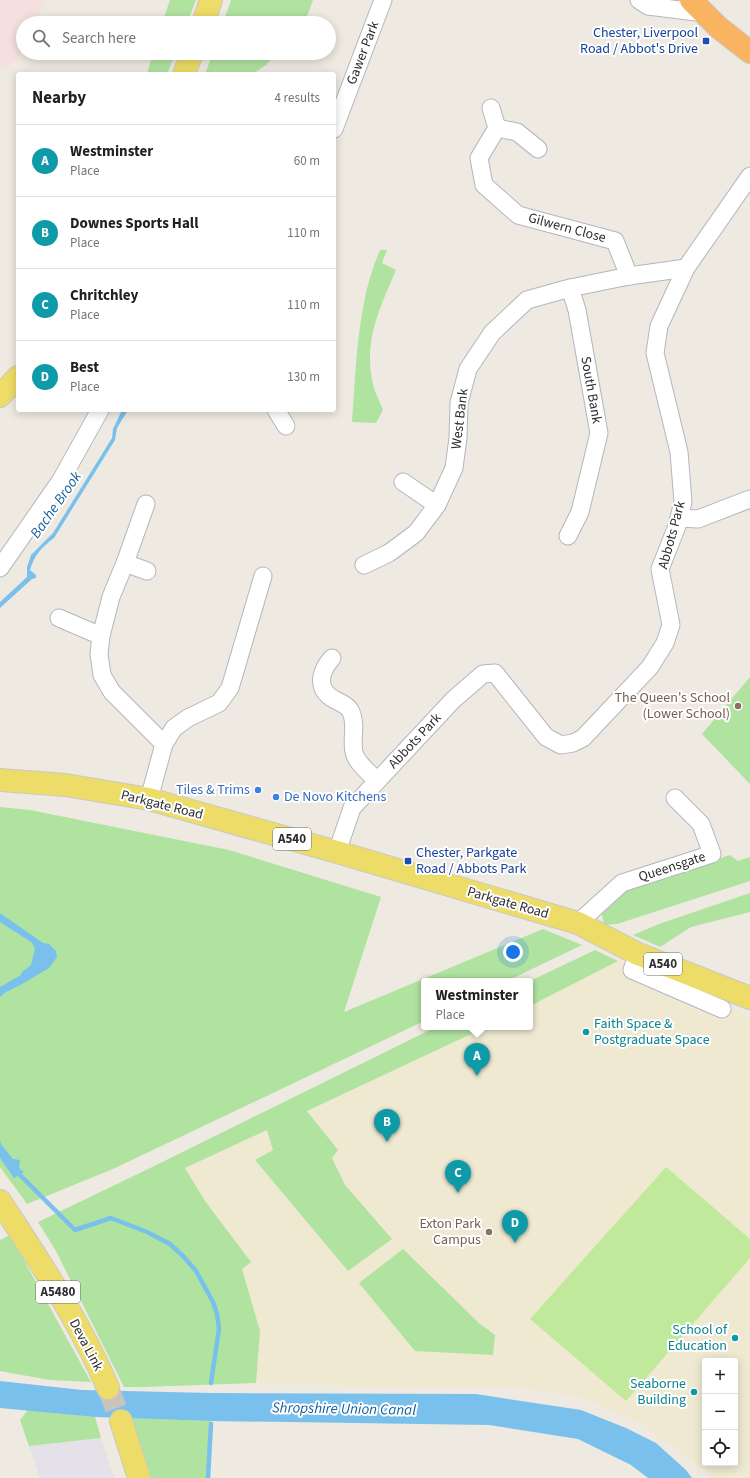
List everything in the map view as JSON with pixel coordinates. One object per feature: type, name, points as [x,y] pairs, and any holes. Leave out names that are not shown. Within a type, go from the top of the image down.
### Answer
[{"type":"highway","points":[[698,7],[718,27],[750,52]]},
{"type":"main road","points":[[205,16],[211,0]]},
{"type":"main road","points":[[185,72],[189,60]]},
{"type":"main road","points":[[0,396],[16,379]]},
{"type":"main road","name":"Parkgate Road","points":[[0,780],[65,785],[149,800],[337,852],[578,924],[638,954],[750,998]]},
{"type":"main road","name":"Deva Link","points":[[0,1201],[48,1275],[97,1362],[108,1388]]},
{"type":"main road","points":[[121,1421],[139,1478]]},
{"type":"street","name":"Gawer Park","points":[[336,124],[383,0]]},
{"type":"street","points":[[639,0],[648,6],[698,7]]},
{"type":"street","points":[[491,108],[497,128],[517,132],[538,149]]},
{"type":"street","name":"Gilwern Close","points":[[497,128],[479,158],[484,185],[518,215],[615,241],[629,276]]},
{"type":"street","name":"Abbots Park","points":[[337,852],[352,808],[453,700],[483,674],[495,672],[546,737],[561,745],[573,743],[583,738],[650,667],[665,643],[671,625],[660,569],[683,502],[679,452],[655,353],[659,326],[686,268],[750,176]]},
{"type":"street","name":"West Bank","points":[[364,565],[389,553],[416,533],[437,506],[454,468],[458,438],[459,403],[468,369],[492,333],[527,300],[570,288],[629,276],[686,268]]},
{"type":"street","name":"South Bank","points":[[568,536],[580,512],[599,434],[577,310],[570,288]]},
{"type":"street","points":[[0,568],[61,480],[99,412]]},
{"type":"street","points":[[277,412],[286,426]]},
{"type":"street","points":[[403,482],[437,506]]},
{"type":"street","points":[[678,518],[698,519],[750,499]]},
{"type":"street","points":[[146,504],[111,597],[101,636],[99,654],[102,675],[112,692],[164,744]]},
{"type":"street","points":[[125,563],[147,571]]},
{"type":"street","points":[[149,800],[164,744],[174,728],[188,718],[219,703],[230,688],[263,576]]},
{"type":"street","points":[[58,619],[101,636]]},
{"type":"street","points":[[332,658],[327,663],[322,675],[321,683],[329,696],[345,704],[351,711],[354,720],[354,753],[360,763],[377,781]]},
{"type":"street","name":"Queensgate","points":[[578,924],[622,883],[712,854],[701,824],[675,798]]},
{"type":"street","points":[[638,954],[632,970],[722,1009]]},
{"type":"shaded area","points":[[0,0],[45,0],[38,16],[16,16],[16,60],[17,60],[0,69]]},
{"type":"shaded area","name":"Exton Park Campus","points":[[618,961],[750,1017],[750,1478],[711,1478],[708,1473],[638,1422],[580,1397],[513,1387],[404,1388],[256,1383],[260,1331],[242,1269],[185,1168],[480,1030],[533,1030],[533,1004]]},
{"type":"shaded area","points":[[101,1438],[114,1478],[40,1478],[29,1446]]},
{"type":"green space","points":[[170,0],[196,0],[190,16],[164,16]]},
{"type":"green space","points":[[231,0],[313,0],[306,16],[225,16]]},
{"type":"green space","points":[[151,60],[173,60],[168,72],[148,72]]},
{"type":"green space","points":[[210,60],[271,60],[256,72],[206,72]]},
{"type":"green space","points":[[380,250],[387,250],[382,263],[396,270],[379,311],[370,353],[370,368],[373,384],[383,410],[376,423],[352,422],[361,318],[365,296]]},
{"type":"green space","name":"The Queen's School (Lower School)","points":[[750,677],[750,784],[702,734]]},
{"type":"green space","points":[[0,807],[30,810],[229,850],[381,897],[344,1012],[421,980],[421,1022],[113,1169],[27,1204],[0,1167]]},
{"type":"green space","points":[[730,855],[738,861],[750,857],[750,881],[617,924],[604,925],[601,910],[622,890]]},
{"type":"green space","points":[[750,893],[750,912],[691,927],[660,947],[633,935],[659,924]]},
{"type":"green space","points":[[543,929],[582,945],[513,978],[426,978]]},
{"type":"green space","points":[[595,950],[618,961],[533,1004],[533,980]]},
{"type":"green space","points":[[430,1030],[480,1030],[307,1111],[338,1150],[332,1158],[345,1185],[392,1239],[348,1271],[255,1160],[273,1150],[267,1130],[185,1168],[205,1201],[251,1262],[242,1269],[260,1331],[256,1383],[124,1387],[56,1251],[38,1222]]},
{"type":"green space","points":[[666,1167],[750,1239],[750,1258],[626,1401],[530,1319]]},
{"type":"green space","points":[[10,1235],[91,1382],[49,1380],[0,1371],[0,1240]]},
{"type":"green space","points":[[403,1249],[480,1324],[495,1335],[493,1355],[415,1351],[359,1283]]},
{"type":"green space","points":[[28,1410],[95,1417],[101,1438],[29,1446],[20,1420]]},
{"type":"green space","points":[[132,1418],[211,1421],[211,1449],[208,1478],[151,1478]]},
{"type":"water","points":[[121,412],[127,412],[117,428],[115,440],[54,538],[42,548],[36,556],[30,570],[36,575],[36,578],[32,579],[0,608],[0,602],[27,577],[27,567],[31,555],[53,533],[112,438],[113,429]]},
{"type":"water","points":[[0,913],[43,943],[49,944],[56,951],[57,957],[49,968],[6,992],[0,997],[0,987],[21,975],[22,972],[31,965],[35,948],[31,942],[0,922]]},
{"type":"water","points":[[0,1140],[1,1144],[13,1159],[20,1160],[19,1168],[24,1172],[14,1178],[0,1158]]},
{"type":"water","name":"Shropshire Union Canal","points":[[0,1381],[82,1390],[212,1393],[476,1394],[581,1410],[626,1428],[656,1443],[686,1470],[692,1478],[648,1478],[631,1465],[578,1439],[489,1425],[211,1421],[95,1417],[0,1408]]},
{"type":"waterway","points":[[15,1170],[75,1230],[111,1218],[147,1232],[170,1244],[184,1257],[196,1271],[213,1302],[217,1314],[219,1329],[211,1383]]},
{"type":"waterway","points":[[208,1478],[211,1424]]},
{"type":"tunnel","points":[[108,1388],[121,1421]]},
{"type":"place","name":"Chester, Liverpool Road / Abbot's Drive","points":[[706,41]]},
{"type":"place","name":"The Queen's School (Lower School)","points":[[738,706]]},
{"type":"place","name":"Tiles & Trims","points":[[258,790]]},
{"type":"place","name":"De Novo Kitchens","points":[[276,797]]},
{"type":"place","name":"Chester, Parkgate Road / Abbots Park","points":[[408,861]]},
{"type":"place","name":"Faith Space & Postgraduate Space","points":[[586,1032]]},
{"type":"place","name":"Westminster","points":[[477,1076]]},
{"type":"place","name":"Downes Sports Hall","points":[[387,1142]]},
{"type":"place","name":"Chritchley","points":[[458,1193]]},
{"type":"place","name":"Exton Park Campus","points":[[489,1232]]},
{"type":"place","name":"Best","points":[[515,1243]]},
{"type":"place","name":"School of Education","points":[[735,1338]]},
{"type":"place","name":"Seaborne Building","points":[[694,1392]]},
{"type":"water label","name":"Bache Brook","points":[[56,505]]}]
